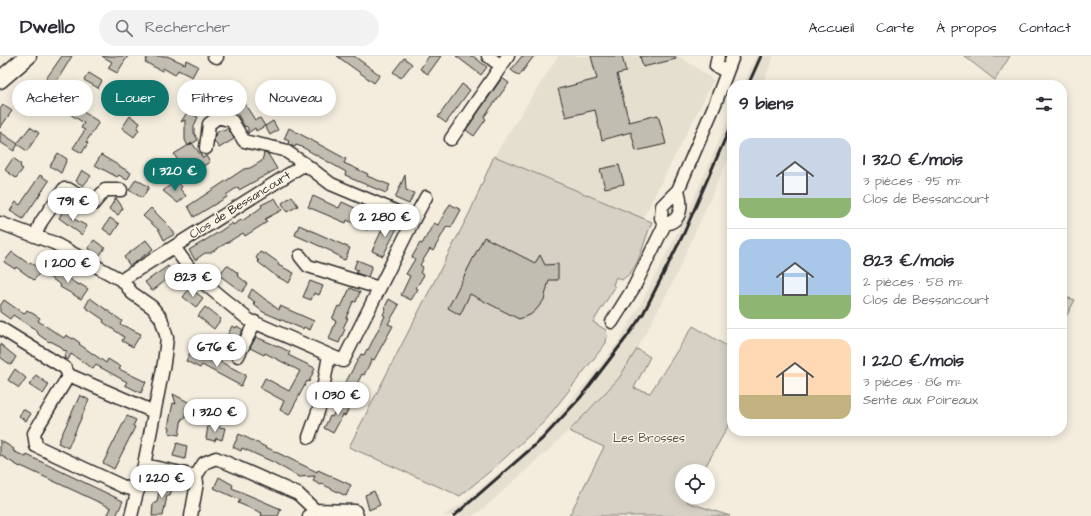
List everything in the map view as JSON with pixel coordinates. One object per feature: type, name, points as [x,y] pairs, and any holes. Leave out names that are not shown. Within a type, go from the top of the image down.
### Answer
[{"type":"main road","points":[[0,80],[28,56]]},
{"type":"street","points":[[451,139],[504,61],[488,56]]},
{"type":"street","points":[[718,56],[716,66],[727,72]]},
{"type":"street","points":[[665,224],[661,218],[662,206],[666,200],[678,190],[733,56]]},
{"type":"street","name":"Clos de Bessancourt","points":[[206,148],[209,124],[218,118],[232,121],[244,141],[284,150],[331,184],[414,219]]},
{"type":"street","name":"Clos de Bessancourt","points":[[123,281],[126,277],[305,164]]},
{"type":"street","points":[[35,236],[41,222],[64,189],[68,189],[94,204],[105,190],[121,190]]},
{"type":"street","points":[[665,224],[672,223],[680,209],[678,190]]},
{"type":"street","points":[[174,247],[195,276],[249,320],[343,361],[426,197]]},
{"type":"street","points":[[0,223],[54,243],[123,281],[132,293],[152,307],[161,318],[167,338],[144,465],[132,516]]},
{"type":"street","points":[[612,322],[634,287],[665,224]]},
{"type":"street","points":[[300,256],[308,266],[379,288]]},
{"type":"street","points":[[238,356],[255,322]]},
{"type":"street","points":[[0,328],[65,368],[70,375],[154,412]]},
{"type":"street","points":[[309,437],[320,406],[329,355]]},
{"type":"street","points":[[70,375],[34,433],[36,446],[138,492]]},
{"type":"street","points":[[191,516],[197,483],[196,476],[204,463],[216,458],[298,494],[312,513],[355,510],[357,516]]},
{"type":"street","points":[[144,465],[196,476]]},
{"type":"shaded area","points":[[558,56],[679,56],[714,80],[643,218],[494,156]]},
{"type":"shaded area","points":[[756,56],[774,56],[764,80],[745,80]]},
{"type":"shaded area","points":[[727,122],[727,161],[672,284],[637,349],[619,378],[554,445],[484,508],[472,516],[443,516],[461,504],[511,463],[542,434],[586,383],[616,345],[637,311],[687,214]]},
{"type":"green space","points":[[964,56],[1010,56],[995,80]]},
{"type":"green space","points":[[494,156],[652,222],[634,268],[622,280],[616,277],[613,285],[615,287],[593,322],[606,330],[606,343],[545,421],[494,468],[460,496],[349,447],[470,212]]},
{"type":"green space","points":[[1067,298],[1075,300],[1067,315]]},
{"type":"green space","name":"Les Brosses","points":[[693,326],[727,346],[727,428],[707,464],[675,464],[675,504],[693,504],[730,516],[569,516],[604,447],[569,431],[619,378],[637,349],[650,357],[634,388],[650,393]]},
{"type":"building","points":[[62,56],[72,56],[57,80],[45,80]]},
{"type":"building","points":[[102,56],[128,56],[117,73],[108,68],[112,62]]},
{"type":"building","points":[[148,56],[167,56],[185,64],[186,60],[198,66],[192,77],[178,70],[175,75],[163,68],[162,71],[145,62]]},
{"type":"building","points":[[337,56],[354,56],[380,75],[374,83]]},
{"type":"building","points":[[429,56],[441,56],[428,74],[420,69]]},
{"type":"building","points":[[456,56],[473,56],[487,67],[481,75]]},
{"type":"building","points":[[522,56],[534,56],[519,76],[511,70]]},
{"type":"building","points":[[591,56],[622,56],[626,72],[617,74],[629,122],[658,115],[666,144],[636,151],[631,132],[602,140],[595,110],[566,117],[558,89],[597,79]]},
{"type":"building","points":[[640,56],[675,56],[676,59],[643,67]]},
{"type":"building","points":[[404,58],[412,64],[401,78],[393,72]]},
{"type":"building","points":[[89,73],[101,80],[101,83],[98,88],[93,85],[93,80],[84,80]]},
{"type":"building","points":[[502,78],[509,83],[484,117],[486,119],[474,136],[466,130]]},
{"type":"building","points":[[462,84],[470,90],[446,123],[438,117]]},
{"type":"building","points":[[3,105],[12,111],[0,128],[0,109]]},
{"type":"building","points":[[247,108],[255,120],[260,118],[265,126],[256,131],[255,128],[248,133],[248,128],[246,126],[245,127],[239,116],[247,116]]},
{"type":"building","points":[[73,116],[90,116],[99,122],[86,142],[88,143],[82,153],[73,148],[85,130],[81,128],[84,123]]},
{"type":"building","points":[[130,116],[140,123],[137,128],[139,130],[134,137],[122,128]]},
{"type":"building","points":[[185,116],[198,117],[194,126],[194,133],[198,140],[188,146],[185,140],[185,120],[181,122]]},
{"type":"building","points":[[273,121],[278,130],[270,135],[265,126]]},
{"type":"building","points":[[30,127],[39,133],[27,151],[17,144]]},
{"type":"building","points":[[228,128],[234,139],[219,148],[214,141],[215,136],[217,135],[216,133],[223,129],[224,131]]},
{"type":"building","points":[[289,128],[346,159],[344,163],[368,174],[367,176],[390,185],[386,193],[350,178],[345,175],[346,172],[302,147],[296,145],[295,147],[288,144],[289,141],[284,139]]},
{"type":"building","points":[[0,132],[18,144],[14,151],[0,142]]},
{"type":"building","points":[[192,143],[203,158],[206,156],[210,162],[198,169],[192,160],[187,163],[184,159],[178,161],[174,154]]},
{"type":"building","points":[[58,153],[67,159],[61,173],[50,166]]},
{"type":"building","points":[[264,153],[268,154],[277,169],[239,190],[238,187],[226,195],[227,197],[194,217],[188,206],[244,169],[250,168],[262,161]]},
{"type":"building","points":[[101,155],[131,173],[127,180],[119,175],[117,177],[95,165]]},
{"type":"building","points":[[13,158],[20,163],[21,168],[23,169],[16,178],[5,170]]},
{"type":"building","points":[[619,165],[624,184],[605,188],[600,169]]},
{"type":"building","points":[[82,170],[91,176],[83,186],[76,181]]},
{"type":"building","points":[[40,175],[49,181],[23,219],[10,211],[16,202],[20,205]]},
{"type":"building","points":[[405,175],[406,190],[414,193],[409,204],[395,198]]},
{"type":"building","points":[[136,179],[149,187],[142,198],[129,190]]},
{"type":"building","points":[[176,180],[182,187],[180,189],[186,196],[178,203],[163,191]]},
{"type":"building","points":[[292,196],[298,206],[287,212],[282,203]]},
{"type":"building","points":[[313,196],[339,208],[342,202],[366,213],[364,218],[371,221],[367,230],[347,220],[346,223],[308,207]]},
{"type":"building","points":[[116,198],[123,208],[118,215],[109,209]]},
{"type":"building","points":[[275,198],[282,210],[265,219],[267,222],[245,236],[243,233],[210,253],[205,253],[195,260],[189,250],[232,223],[233,225],[241,220],[242,221],[262,207],[261,205]]},
{"type":"building","points":[[450,204],[461,210],[451,228],[447,226],[433,251],[430,249],[420,265],[423,267],[420,273],[424,275],[411,300],[401,295],[410,276],[406,274],[415,259],[412,257],[420,243],[422,244],[434,223],[438,225]]},
{"type":"building","points":[[151,208],[175,234],[164,240],[159,230],[143,216]]},
{"type":"building","points":[[64,209],[74,215],[72,218],[87,226],[82,235],[59,218]]},
{"type":"building","points":[[110,218],[119,224],[112,235],[103,229]]},
{"type":"building","points":[[386,221],[398,226],[383,256],[372,251]]},
{"type":"building","points":[[299,225],[350,248],[345,260],[339,258],[339,256],[333,252],[295,235]]},
{"type":"building","points":[[484,237],[535,263],[540,255],[545,265],[558,264],[558,280],[549,280],[544,300],[530,315],[519,319],[470,294],[460,315],[448,308]]},
{"type":"building","points":[[94,240],[105,248],[99,256],[88,248]]},
{"type":"building","points":[[146,240],[153,249],[130,266],[124,257]]},
{"type":"building","points":[[12,252],[29,264],[30,262],[42,270],[34,280],[16,267],[15,269],[4,262]]},
{"type":"building","points":[[260,252],[265,253],[279,263],[278,265],[294,273],[289,283],[276,276],[258,262],[259,261],[256,258]]},
{"type":"building","points":[[357,260],[372,266],[368,277],[356,273],[358,270],[354,268]]},
{"type":"building","points":[[227,265],[238,273],[237,275],[248,284],[242,292],[219,275]]},
{"type":"building","points":[[168,266],[174,274],[152,291],[145,282]]},
{"type":"building","points":[[55,267],[75,283],[88,289],[81,299],[60,287],[61,285],[49,277]]},
{"type":"building","points":[[310,281],[323,286],[319,295],[314,293],[311,300],[303,297]]},
{"type":"building","points":[[190,288],[203,298],[196,307],[183,297]]},
{"type":"building","points":[[350,288],[360,292],[356,302],[354,301],[352,304],[346,318],[348,318],[343,328],[345,329],[339,343],[329,339],[336,321],[332,319],[338,306],[341,307]]},
{"type":"building","points":[[252,289],[279,310],[280,306],[314,321],[310,330],[304,327],[303,329],[263,312],[253,304],[255,302],[248,297]]},
{"type":"building","points":[[90,298],[122,321],[120,324],[141,334],[133,347],[122,341],[124,337],[103,322],[104,320],[85,307]]},
{"type":"building","points":[[389,299],[399,305],[388,324],[393,326],[374,360],[372,359],[364,375],[362,374],[352,394],[342,389],[361,354],[364,355],[367,349],[368,350],[385,316],[383,315]]},
{"type":"building","points":[[4,300],[24,314],[27,310],[40,318],[38,321],[64,338],[66,335],[73,338],[106,363],[108,359],[121,367],[119,369],[146,382],[141,393],[125,385],[127,382],[96,365],[93,369],[71,354],[68,360],[64,358],[67,351],[50,341],[49,342],[39,335],[36,330],[13,315],[10,319],[0,312],[0,306]]},
{"type":"building","points":[[205,307],[221,319],[214,329],[198,316]]},
{"type":"building","points":[[232,326],[236,328],[237,326],[243,330],[236,343],[226,338]]},
{"type":"building","points":[[256,337],[290,352],[288,355],[315,368],[309,382],[307,381],[289,415],[280,410],[284,401],[260,388],[265,378],[289,391],[300,371],[265,353],[264,355],[250,348]]},
{"type":"building","points":[[0,344],[16,357],[11,365],[0,357]]},
{"type":"building","points":[[191,351],[216,363],[217,360],[246,375],[241,386],[202,365],[200,368],[186,361]]},
{"type":"building","points":[[15,369],[26,378],[19,388],[8,380]]},
{"type":"building","points":[[36,375],[49,385],[43,394],[29,385]]},
{"type":"building","points":[[173,394],[190,403],[186,408],[185,419],[182,418],[179,435],[169,433],[170,427],[168,427],[173,403],[176,404]]},
{"type":"building","points":[[80,395],[89,400],[68,448],[58,443]]},
{"type":"building","points":[[345,398],[352,402],[345,416],[343,415],[333,433],[324,428],[330,416],[332,417],[339,404],[341,406]]},
{"type":"building","points":[[23,409],[31,414],[26,421],[19,416]]},
{"type":"building","points":[[127,416],[136,420],[133,426],[135,427],[114,469],[103,463]]},
{"type":"building","points":[[208,425],[225,428],[222,440],[216,438],[215,441],[206,439]]},
{"type":"building","points":[[239,434],[317,472],[318,470],[351,485],[346,496],[313,481],[315,476],[299,477],[273,462],[242,448],[241,451],[233,447]]},
{"type":"building","points":[[0,440],[14,449],[13,451],[26,457],[27,455],[123,501],[116,516],[107,516],[111,508],[21,466],[20,467],[0,455]]},
{"type":"building","points":[[177,443],[187,446],[185,459],[173,456]]},
{"type":"building","points":[[219,477],[233,485],[232,488],[281,509],[278,516],[261,516],[262,513],[238,503],[240,500],[214,488]]},
{"type":"building","points":[[163,482],[173,484],[170,496],[167,496],[163,516],[152,516],[153,504],[157,502],[160,486],[162,486]]},
{"type":"building","points":[[374,491],[380,505],[369,510],[365,495]]},
{"type":"railway","points":[[750,80],[761,56]]},
{"type":"railway","points":[[454,516],[542,439],[580,398],[626,338],[643,314],[684,233],[727,134]]}]
